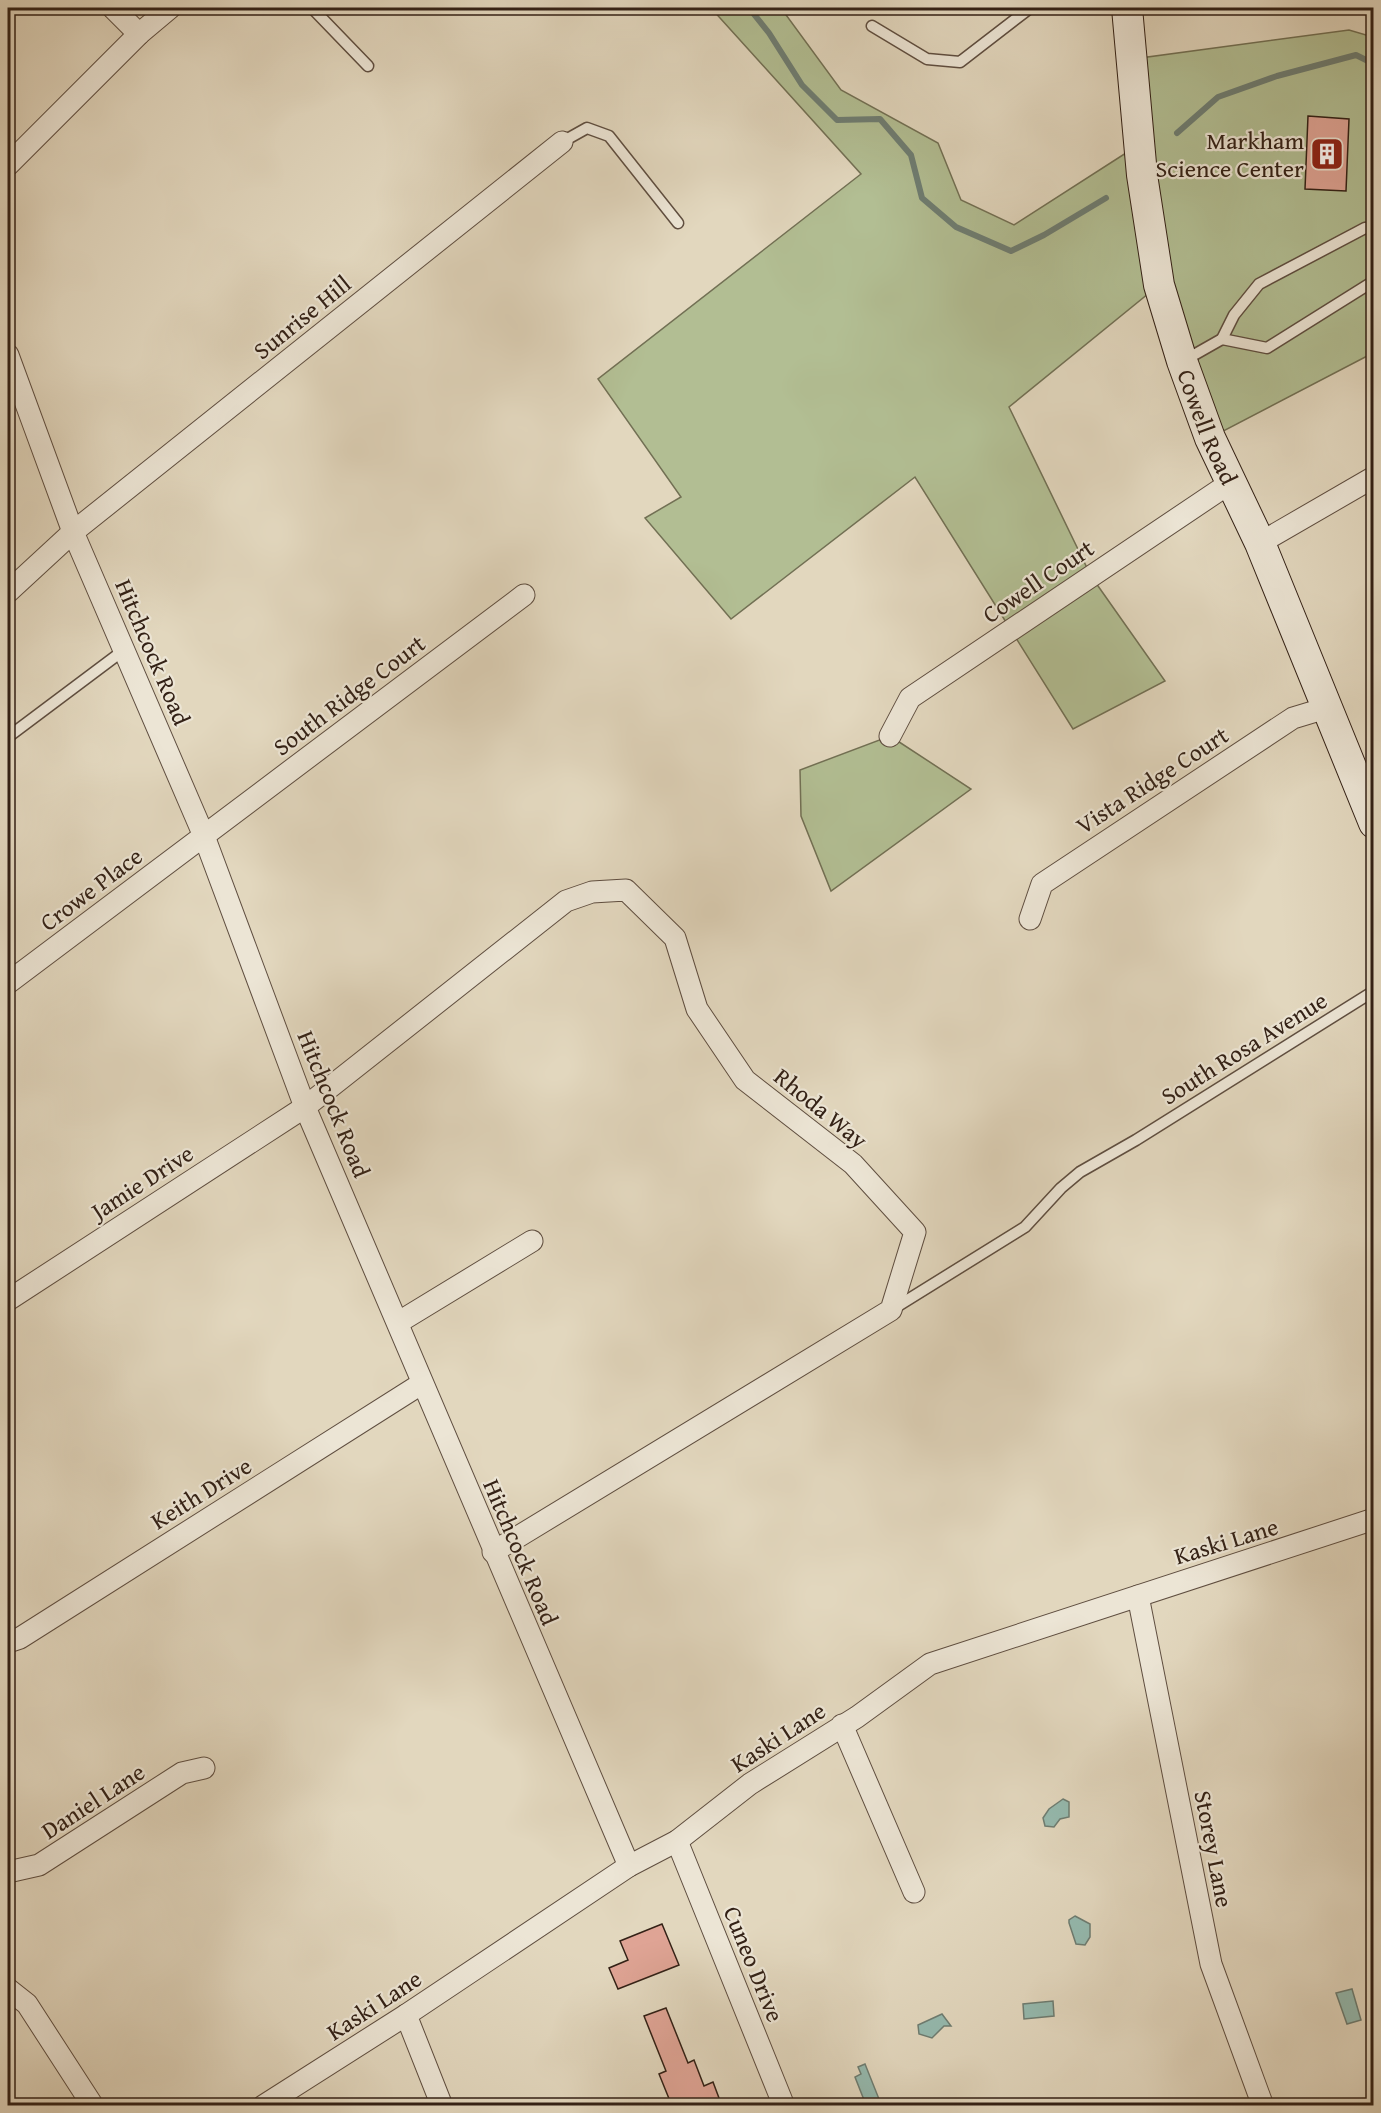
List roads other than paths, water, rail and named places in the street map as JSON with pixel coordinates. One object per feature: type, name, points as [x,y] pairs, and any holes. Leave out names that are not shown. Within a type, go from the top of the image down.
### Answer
[{"type":"street","points":[[113,8],[139,34]]},
{"type":"street","points":[[8,165],[139,34],[170,8]]},
{"type":"street","name":"Cowell Road","points":[[1127,8],[1142,175],[1159,285],[1182,361],[1210,438],[1260,543],[1326,708],[1366,777],[1374,823]]},
{"type":"street","name":"Sunrise Hill","points":[[8,592],[73,532],[562,142]]},
{"type":"street","name":"Hitchcock Road","points":[[8,355],[73,532],[204,836],[305,1107],[399,1322],[421,1384],[629,1866]]},
{"type":"street","points":[[1260,543],[1374,477]]},
{"type":"street","name":"Cowell Court","points":[[890,736],[910,698],[1230,483]]},
{"type":"street","name":"South Ridge Court","points":[[204,836],[524,595]]},
{"type":"street","name":"Vista Ridge Court","points":[[1030,919],[1042,884],[1293,718],[1326,708]]},
{"type":"street","name":"Crowe Place","points":[[8,983],[204,836]]},
{"type":"street","name":"Rhoda Way","points":[[305,1107],[566,901],[592,892],[626,890],[675,938],[697,1009],[745,1080],[853,1164],[915,1232],[891,1310]]},
{"type":"street","name":"Jamie Drive","points":[[8,1300],[305,1107]]},
{"type":"street","points":[[399,1322],[532,1241]]},
{"type":"street","points":[[493,1552],[891,1310]]},
{"type":"street","name":"Keith Drive","points":[[8,1642],[20,1638],[421,1384]]},
{"type":"street","name":"Kaski Lane","points":[[263,2106],[406,2015],[629,1866],[677,1841],[750,1785],[930,1664],[1374,1519]]},
{"type":"street","name":"Storey Lane","points":[[1138,1596],[1211,1964],[1263,2106]]},
{"type":"street","points":[[842,1725],[914,1892]]},
{"type":"street","name":"Daniel Lane","points":[[8,1872],[39,1865],[182,1773],[204,1768]]},
{"type":"street","name":"Cuneo Drive","points":[[677,1841],[784,2106]]},
{"type":"street","points":[[8,1989],[27,2004],[93,2106]]},
{"type":"street","points":[[406,2015],[442,2106]]},
{"type":"lane","points":[[312,8],[368,66]]},
{"type":"lane","points":[[872,26],[927,59],[960,62],[1030,8]]},
{"type":"lane","points":[[562,142],[587,128],[609,136],[678,223]]},
{"type":"lane","points":[[1182,361],[1222,339],[1234,315],[1259,284],[1365,228],[1374,227]]},
{"type":"lane","points":[[1222,339],[1267,348],[1374,281]]},
{"type":"lane","points":[[8,737],[124,650]]},
{"type":"lane","name":"South Rosa Avenue","points":[[891,1310],[1025,1227],[1067,1182],[1374,991]]},
{"type":"water","points":[[1063,1799],[1069,1802],[1069,1817],[1060,1819],[1054,1827],[1045,1826],[1043,1818],[1049,1809]]},
{"type":"water","points":[[1075,1916],[1090,1924],[1090,1937],[1085,1945],[1076,1944],[1069,1923],[1069,1920]]},
{"type":"water","points":[[1352,1989],[1361,2020],[1347,2024],[1336,1993]]},
{"type":"water","points":[[1053,2001],[1054,2016],[1024,2019],[1023,2004]]},
{"type":"water","points":[[942,2014],[951,2026],[944,2026],[932,2038],[919,2034],[918,2025]]},
{"type":"water","points":[[865,2064],[879,2099],[866,2105],[855,2077],[861,2074],[858,2067]]},
{"type":"waterway","points":[[749,8],[769,33],[802,85],[837,120],[880,119],[911,155],[922,198],[956,227],[1011,251],[1044,235],[1106,198]]},
{"type":"waterway","points":[[1177,133],[1218,97],[1277,76],[1356,55],[1374,64]]},
{"type":"place","name":"Markham Science Center","points":[[1327,154]]}]
